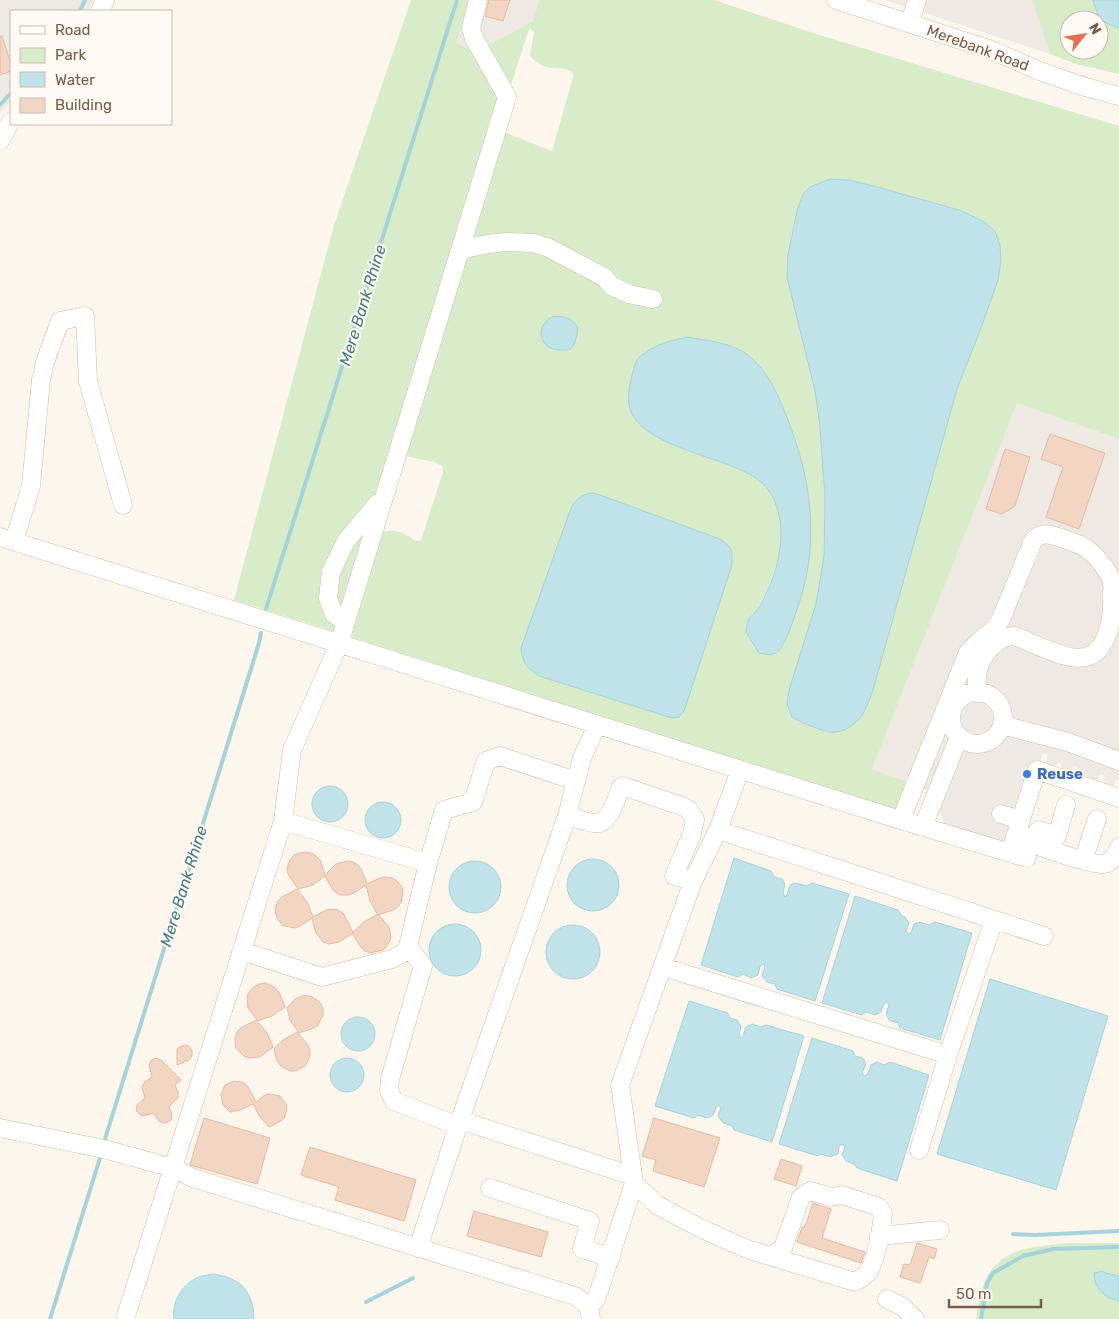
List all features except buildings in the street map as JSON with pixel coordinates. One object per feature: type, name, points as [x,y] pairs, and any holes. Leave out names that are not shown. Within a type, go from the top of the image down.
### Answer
[{"type":"street","points":[[125,1319],[283,821],[292,750],[339,644],[507,97],[470,28],[478,0]]},
{"type":"street","name":"Merebank Road","points":[[836,0],[989,49],[1037,70],[1082,86],[1119,96]]},
{"type":"street","points":[[910,23],[917,0]]},
{"type":"street","points":[[0,141],[10,122]]},
{"type":"street","points":[[460,250],[482,244],[505,242],[533,243],[547,247],[604,277],[612,286],[629,294],[654,300]]},
{"type":"street","points":[[123,505],[88,380],[85,316],[60,321],[40,380],[39,410],[31,486],[7,539],[740,770],[1019,855]]},
{"type":"street","points":[[346,622],[334,614],[328,598],[331,572],[346,541],[384,496]]},
{"type":"street","points":[[901,820],[951,705],[968,652],[991,632],[1001,620],[1032,541],[1037,536],[1046,534],[1083,546],[1106,568],[1112,584],[1113,613],[1106,637],[1099,651],[1089,656],[1074,658],[1059,654],[1016,636],[1007,637],[994,643],[984,654],[976,674],[978,693]]},
{"type":"street","points":[[970,693],[991,696],[999,704],[1003,714],[1002,725],[998,734],[989,742],[979,744],[968,743],[959,737],[953,728],[951,705],[970,693]]},
{"type":"street","points":[[418,1248],[459,1123],[567,816],[582,758],[597,725]]},
{"type":"street","points":[[1002,725],[1068,742],[1119,761]]},
{"type":"street","points":[[923,827],[959,737]]},
{"type":"street","points":[[576,781],[500,756],[486,761],[473,802],[444,810],[428,863],[408,946],[423,966],[390,1079],[389,1091],[394,1101],[634,1180],[657,1205],[733,1243],[750,1250],[855,1282],[868,1273],[874,1257],[883,1213],[879,1207],[842,1195],[831,1197],[810,1191],[801,1197],[783,1248],[771,1256]]},
{"type":"street","points":[[589,1313],[600,1291],[634,1180],[620,1085],[693,881],[718,830],[740,770]]},
{"type":"street","points":[[1019,855],[1021,820],[1037,770],[1119,798]]},
{"type":"street","points":[[567,816],[596,824],[602,823],[607,819],[620,788],[623,786],[684,807],[689,810],[695,819],[692,834],[674,876],[693,881]]},
{"type":"street","points":[[1031,839],[1039,830],[1057,836],[1066,805]]},
{"type":"street","points":[[1001,814],[1021,820]]},
{"type":"street","points":[[1019,855],[1025,837],[1031,839],[1039,846],[1091,862],[1104,864],[1116,855],[1119,846],[1089,845],[1097,819]]},
{"type":"street","points":[[283,821],[428,863]]},
{"type":"street","points":[[718,830],[1044,936]]},
{"type":"street","points":[[919,1150],[948,1055],[994,920]]},
{"type":"street","points":[[242,951],[322,977],[392,959],[410,949]]},
{"type":"street","points":[[663,967],[948,1055]]},
{"type":"street","points":[[0,1128],[104,1149],[173,1168],[193,1178],[575,1296],[582,1301],[589,1313]]},
{"type":"street","points":[[490,1188],[590,1221],[582,1249],[610,1257]]},
{"type":"street","points":[[879,1236],[940,1230]]},
{"type":"street","points":[[888,1299],[903,1307],[916,1319]]},
{"type":"shaded area","points":[[0,0],[95,0],[88,10],[10,10],[10,101],[0,114]]},
{"type":"shaded area","points":[[471,0],[539,0],[533,21],[476,52],[455,43]]},
{"type":"shaded area","points":[[885,0],[1032,0],[1050,54]]},
{"type":"shaded area","points":[[1017,402],[1119,439],[1119,780],[1116,780],[1114,786],[1103,783],[1105,776],[1100,774],[1097,781],[1076,775],[1078,768],[1074,766],[1071,773],[1060,770],[1062,763],[1058,762],[1055,768],[1045,765],[1048,755],[1043,753],[1040,763],[1034,762],[1008,845],[944,824],[939,807],[941,796],[872,769]]},
{"type":"green space","points":[[411,0],[471,0],[456,43],[476,52],[533,21],[539,0],[714,0],[813,33],[1119,126],[1119,439],[1017,403],[872,769],[908,782],[897,810],[234,600],[334,225]],"holes":[[[530,28],[534,32],[530,56],[545,67],[572,71],[573,77],[552,151],[499,132],[509,91]],[[848,180],[960,210],[1001,261],[998,280],[957,389],[873,690],[866,710],[856,723],[787,704],[789,690],[816,604],[824,557],[825,498],[820,426],[815,391],[787,277],[792,233],[803,194]],[[687,337],[717,342],[745,353],[761,369],[792,429],[803,467],[810,515],[809,559],[798,603],[781,648],[748,621],[768,589],[779,553],[781,532],[779,511],[770,493],[761,482],[748,473],[671,444],[639,424]],[[401,455],[434,462],[442,466],[443,472],[421,540],[416,541],[407,535],[389,531],[378,533]],[[732,555],[732,565],[688,699]]]},
{"type":"green space","points":[[1032,0],[1093,0],[1096,10],[1059,10],[1059,57],[1050,54]]},
{"type":"green space","points":[[1109,24],[1119,28],[1119,74],[1066,60],[1109,60]]},
{"type":"green space","points":[[1069,1243],[1119,1243],[1119,1276],[1094,1273],[1094,1278],[1098,1288],[1104,1295],[1119,1301],[1119,1319],[976,1319],[980,1295],[985,1281],[991,1270],[1000,1261],[1021,1250],[1032,1247]]},
{"type":"water","points":[[1093,0],[1119,0],[1119,28],[1109,24],[1109,10],[1097,10]]},
{"type":"water","points":[[830,179],[848,180],[870,185],[959,210],[983,221],[995,231],[1000,245],[1001,261],[998,280],[957,389],[873,690],[865,710],[856,722],[845,730],[832,732],[814,727],[792,717],[787,704],[789,690],[816,604],[824,557],[825,498],[820,426],[815,391],[787,277],[788,255],[797,211],[803,194],[810,187]]},
{"type":"water","points":[[554,316],[565,317],[571,320],[578,328],[576,338],[570,349],[554,349],[548,346],[541,337],[543,325]]},
{"type":"water","points":[[687,337],[735,348],[748,355],[761,368],[775,390],[799,452],[810,509],[811,528],[808,567],[789,633],[783,644],[774,654],[759,653],[746,632],[749,620],[759,607],[770,586],[780,551],[781,527],[775,501],[771,494],[759,480],[742,471],[688,451],[653,435],[640,424],[631,412],[629,400],[631,379],[638,359],[647,351],[658,346]]},
{"type":"water","points":[[593,493],[720,539],[731,549],[732,565],[684,711],[679,717],[672,718],[539,676],[524,662],[521,648],[571,508],[580,497]]},
{"type":"water","points":[[330,786],[337,787],[343,791],[347,797],[347,811],[343,817],[337,821],[330,822],[323,821],[317,817],[313,811],[312,804],[313,797],[317,791],[323,787]]},
{"type":"water","points":[[383,802],[390,803],[396,807],[400,813],[400,827],[396,833],[390,837],[383,838],[376,837],[370,833],[366,827],[365,820],[366,813],[370,807],[376,803]]},
{"type":"water","points":[[734,858],[771,871],[774,877],[782,879],[785,884],[783,893],[785,897],[790,885],[795,883],[807,886],[812,883],[849,894],[815,1001],[777,989],[775,984],[767,982],[762,976],[764,964],[760,966],[758,975],[751,978],[743,974],[738,977],[701,965]]},
{"type":"water","points":[[593,859],[603,861],[611,867],[617,875],[619,885],[617,895],[611,903],[603,909],[593,911],[583,909],[575,903],[569,895],[567,885],[569,875],[575,867],[583,861]]},
{"type":"water","points":[[475,861],[485,863],[493,869],[499,877],[501,887],[499,897],[493,905],[485,911],[475,913],[465,911],[457,905],[451,897],[449,887],[451,877],[457,869],[465,863]]},
{"type":"water","points":[[855,896],[898,910],[909,923],[906,931],[908,934],[911,933],[914,924],[920,922],[929,925],[935,922],[972,933],[940,1040],[900,1028],[898,1023],[889,1020],[886,1014],[889,1005],[887,1002],[884,1004],[881,1012],[875,1015],[866,1012],[862,1015],[822,1003]]},
{"type":"water","points":[[450,924],[460,924],[474,931],[481,945],[481,955],[474,969],[460,976],[450,976],[440,972],[433,965],[429,955],[429,945],[433,935],[440,928]]},
{"type":"water","points":[[573,925],[583,927],[592,933],[598,942],[600,952],[598,962],[592,971],[583,977],[573,979],[563,977],[554,971],[548,962],[546,952],[548,942],[554,933],[563,927]]},
{"type":"water","points":[[990,979],[1108,1016],[1056,1190],[937,1154]]},
{"type":"water","points":[[689,1001],[728,1013],[730,1018],[737,1020],[741,1026],[740,1038],[743,1036],[746,1027],[752,1024],[761,1027],[766,1025],[804,1036],[772,1142],[734,1130],[732,1126],[723,1123],[718,1116],[721,1108],[719,1105],[716,1107],[713,1115],[707,1118],[698,1115],[694,1118],[655,1106]]},
{"type":"water","points":[[358,1017],[365,1018],[370,1022],[374,1027],[374,1041],[370,1046],[365,1050],[358,1051],[351,1050],[346,1046],[342,1041],[341,1034],[342,1027],[346,1022],[351,1018]]},
{"type":"water","points":[[812,1038],[853,1051],[855,1056],[863,1058],[866,1064],[862,1073],[864,1076],[867,1075],[871,1065],[877,1062],[884,1065],[890,1062],[929,1075],[897,1181],[857,1168],[854,1164],[846,1161],[842,1155],[845,1147],[843,1144],[839,1146],[838,1154],[830,1157],[821,1154],[818,1156],[779,1144]]},
{"type":"water","points":[[347,1058],[359,1063],[364,1075],[359,1087],[347,1092],[335,1087],[330,1075],[335,1063]]},
{"type":"water","points":[[1102,1271],[1119,1276],[1119,1301],[1104,1295],[1098,1288],[1094,1273]]},
{"type":"water","points":[[213,1274],[231,1279],[244,1288],[251,1301],[254,1319],[174,1319],[175,1305],[184,1287],[196,1279]]},
{"type":"waterway","points":[[80,10],[85,0]]},
{"type":"waterway","name":"Mere Bank Rhine","points":[[266,609],[457,0]]},
{"type":"waterway","points":[[0,105],[10,94]]},
{"type":"waterway","name":"Mere Bank Rhine","points":[[105,1139],[261,633]]},
{"type":"waterway","name":"Mere Bank Rhine","points":[[50,1319],[100,1158]]},
{"type":"waterway","points":[[1013,1234],[1035,1235],[1119,1231]]},
{"type":"waterway","points":[[981,1319],[987,1283],[993,1273],[1023,1256],[1053,1249],[1119,1247]]},
{"type":"waterway","points":[[366,1302],[413,1278]]},
{"type":"place","name":"Reuse","points":[[1027,774]]}]
